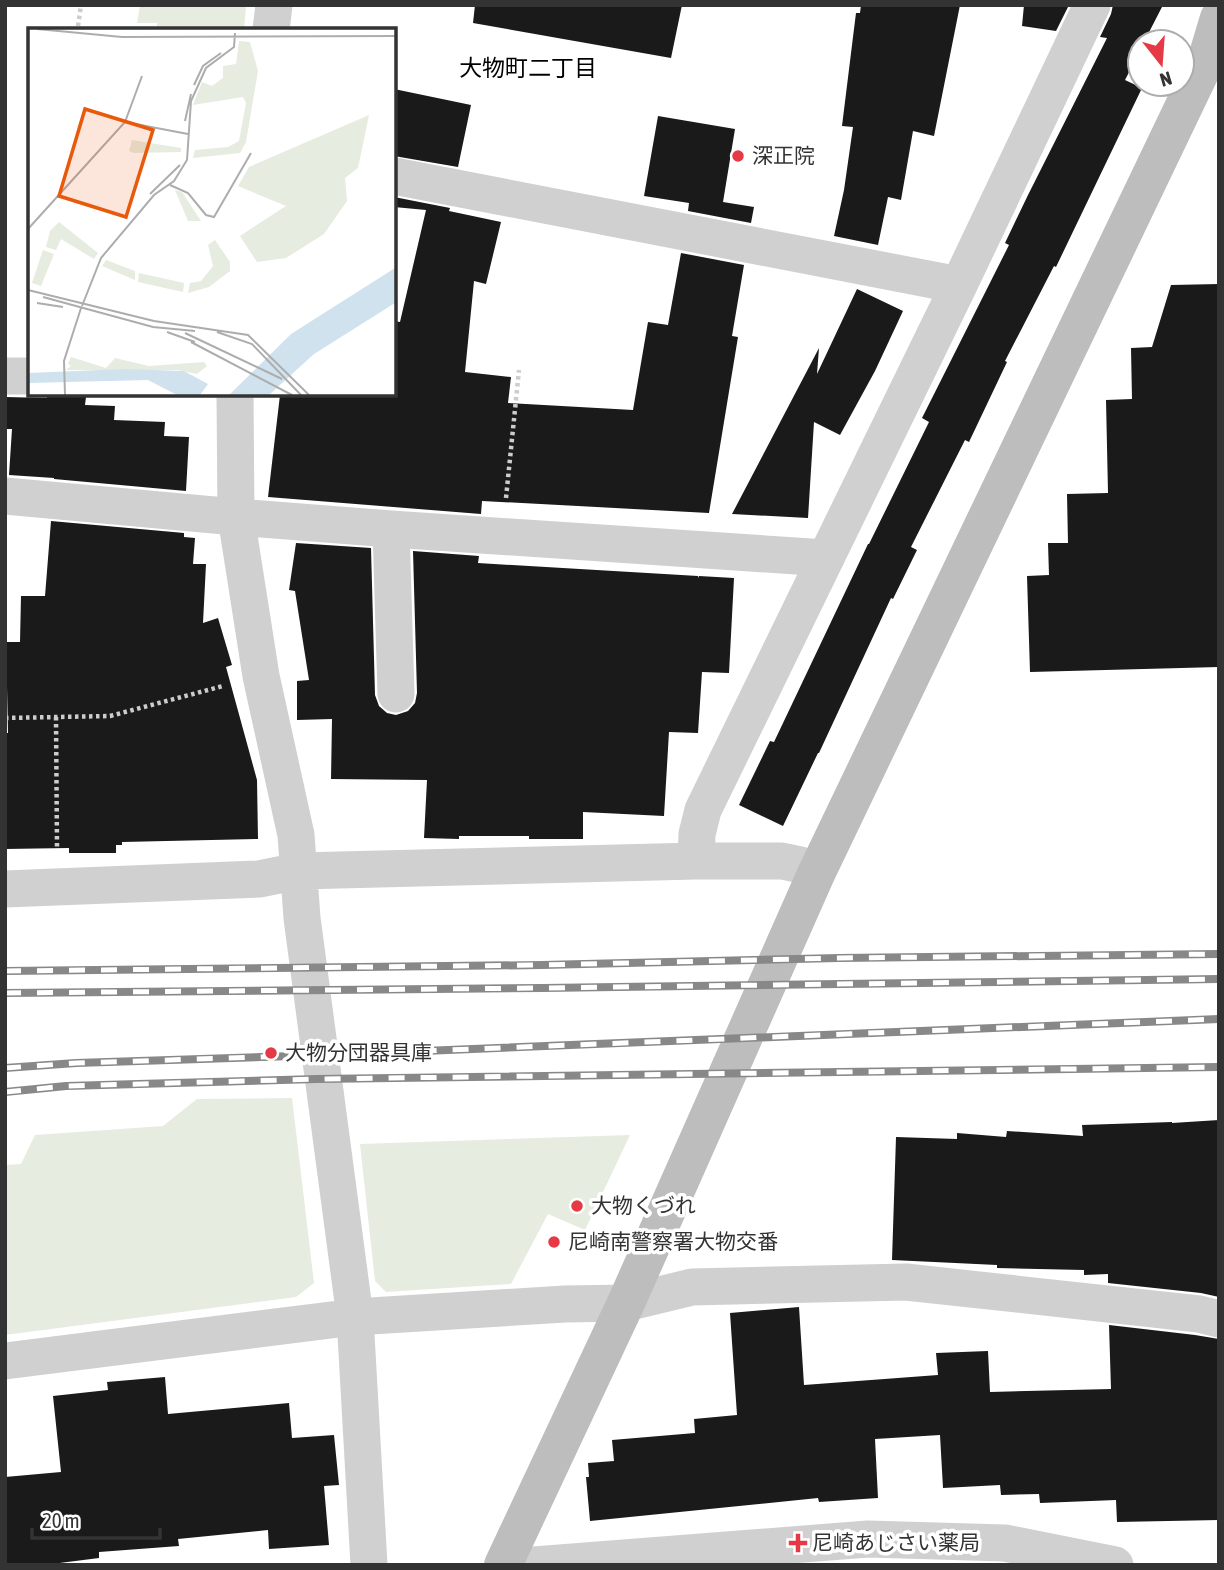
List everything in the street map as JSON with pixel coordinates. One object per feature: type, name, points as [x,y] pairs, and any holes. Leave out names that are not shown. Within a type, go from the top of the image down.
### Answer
[{"type":"street","points":[[271,28],[274,5]]},
{"type":"street","points":[[696,861],[697,834],[703,810],[1092,5]]},
{"type":"street","points":[[503,1565],[626,1303],[816,874],[1208,58],[1219,18]]},
{"type":"street","points":[[396,176],[959,285]]},
{"type":"street","points":[[5,376],[28,376]]},
{"type":"street","points":[[235,396],[236,517],[261,676],[296,835],[302,918],[355,1317],[369,1565]]},
{"type":"street","points":[[5,496],[391,529],[826,558]]},
{"type":"street","points":[[391,529],[397,694]]},
{"type":"street","points":[[5,889],[259,879],[299,871],[696,861],[782,861],[800,865],[816,874]]},
{"type":"street","points":[[5,1361],[355,1317],[565,1304],[626,1303],[692,1287],[906,1282],[1199,1314],[1219,1319]]},
{"type":"street","points":[[534,1565],[867,1552],[1005,1542],[1115,1565]]},
{"type":"path","points":[[78,26],[81,5]]},
{"type":"path","points":[[502,537],[519,370]]},
{"type":"path","points":[[5,718],[110,716],[261,676]]},
{"type":"path","points":[[56,717],[58,886]]},
{"type":"shaded area","points":[[140,5],[246,5],[244,28],[157,28],[157,23],[137,23]]},
{"type":"shaded area","points":[[292,1098],[314,1283],[296,1297],[5,1335],[5,1165],[21,1164],[35,1135],[163,1126],[197,1099]]},
{"type":"shaded area","points":[[630,1135],[585,1230],[548,1214],[511,1284],[386,1292],[375,1281],[360,1144]]},
{"type":"building","points":[[475,5],[682,5],[671,58],[473,23]]},
{"type":"building","points":[[861,5],[960,5],[934,136],[913,131],[901,200],[888,197],[878,245],[834,236],[853,127],[842,126],[856,13],[860,13]]},
{"type":"building","points":[[1024,5],[1069,5],[1056,31],[1022,26]]},
{"type":"building","points":[[1113,5],[1163,5],[1151,28],[1126,28],[1126,98],[1137,98],[1056,267],[1054,266],[1005,361],[1007,362],[969,442],[965,440],[911,547],[917,550],[893,599],[891,598],[783,826],[739,805],[770,741],[774,742],[929,422],[922,418],[1009,245],[1005,243],[1107,38],[1100,37]]},
{"type":"building","points":[[396,89],[471,105],[458,167],[396,156]]},
{"type":"building","points":[[658,116],[735,129],[723,202],[754,207],[751,223],[688,211],[689,203],[644,196]]},
{"type":"building","points":[[396,197],[501,222],[486,284],[474,281],[465,372],[511,377],[508,403],[633,410],[648,322],[668,325],[681,253],[744,265],[732,336],[738,337],[709,513],[482,501],[481,514],[268,497],[280,396],[396,396],[396,321],[400,322],[426,210],[396,207]]},
{"type":"building","points":[[1219,284],[1219,667],[1030,672],[1027,576],[1049,575],[1048,543],[1068,543],[1067,494],[1108,493],[1106,400],[1132,399],[1131,348],[1152,347],[1171,285]]},
{"type":"building","points":[[857,289],[903,311],[875,371],[840,435],[814,422],[808,518],[732,514],[819,348],[817,374]]},
{"type":"building","points":[[5,397],[86,397],[85,405],[115,406],[114,420],[165,422],[164,436],[189,437],[186,491],[9,475],[12,429],[5,429]]},
{"type":"building","points":[[51,521],[184,533],[184,537],[195,538],[193,564],[206,564],[203,623],[218,618],[232,665],[226,667],[257,780],[258,839],[122,842],[122,845],[116,845],[116,853],[69,853],[69,848],[5,849],[5,733],[8,733],[6,642],[20,642],[21,596],[45,596]]},
{"type":"building","points":[[296,543],[371,548],[375,695],[379,706],[387,713],[396,715],[408,711],[415,703],[417,693],[413,551],[479,556],[478,563],[698,578],[734,578],[729,673],[702,672],[698,733],[669,732],[664,816],[583,812],[583,839],[529,839],[529,836],[424,838],[427,780],[331,779],[332,719],[297,720],[297,681],[309,680],[295,591],[289,590]]},
{"type":"building","points":[[1219,1120],[1219,1297],[1108,1283],[1108,1274],[1084,1275],[1084,1270],[997,1268],[997,1265],[892,1260],[896,1137],[957,1139],[957,1133],[1006,1137],[1007,1131],[1083,1136],[1082,1125]]},
{"type":"building","points":[[799,1307],[804,1385],[938,1375],[936,1353],[988,1351],[990,1392],[1111,1389],[1109,1325],[1219,1339],[1219,1520],[1117,1522],[1116,1500],[1040,1503],[1039,1494],[1001,1495],[1000,1485],[943,1488],[940,1435],[875,1439],[878,1498],[819,1502],[818,1498],[590,1521],[586,1477],[589,1477],[588,1463],[614,1461],[612,1440],[695,1433],[694,1419],[737,1415],[730,1313]]},
{"type":"building","points":[[165,1377],[168,1414],[289,1403],[292,1438],[334,1435],[339,1485],[324,1486],[329,1545],[269,1549],[268,1530],[178,1539],[179,1546],[99,1552],[99,1558],[44,1565],[5,1565],[5,1477],[61,1472],[53,1396],[108,1390],[107,1382]]},
{"type":"railway","points":[[5,971],[1219,954]]},
{"type":"railway","points":[[5,993],[1219,979]]},
{"type":"railway","points":[[5,1068],[76,1063],[1219,1019]]},
{"type":"railway","points":[[5,1092],[66,1086],[317,1079],[1219,1067]]},
{"type":"place","name":"深正院","points":[[738,156]]},
{"type":"place","name":"大物分団器具庫","points":[[271,1053]]},
{"type":"place","name":"大物くづれ","points":[[577,1206]]},
{"type":"place","name":"尼崎南警察署大物交番","points":[[554,1242]]},
{"type":"place","name":"尼崎あじさい薬局","points":[[798,1543]]},
{"type":"district","name":"大物町二丁目","points":[[528,68]]}]
